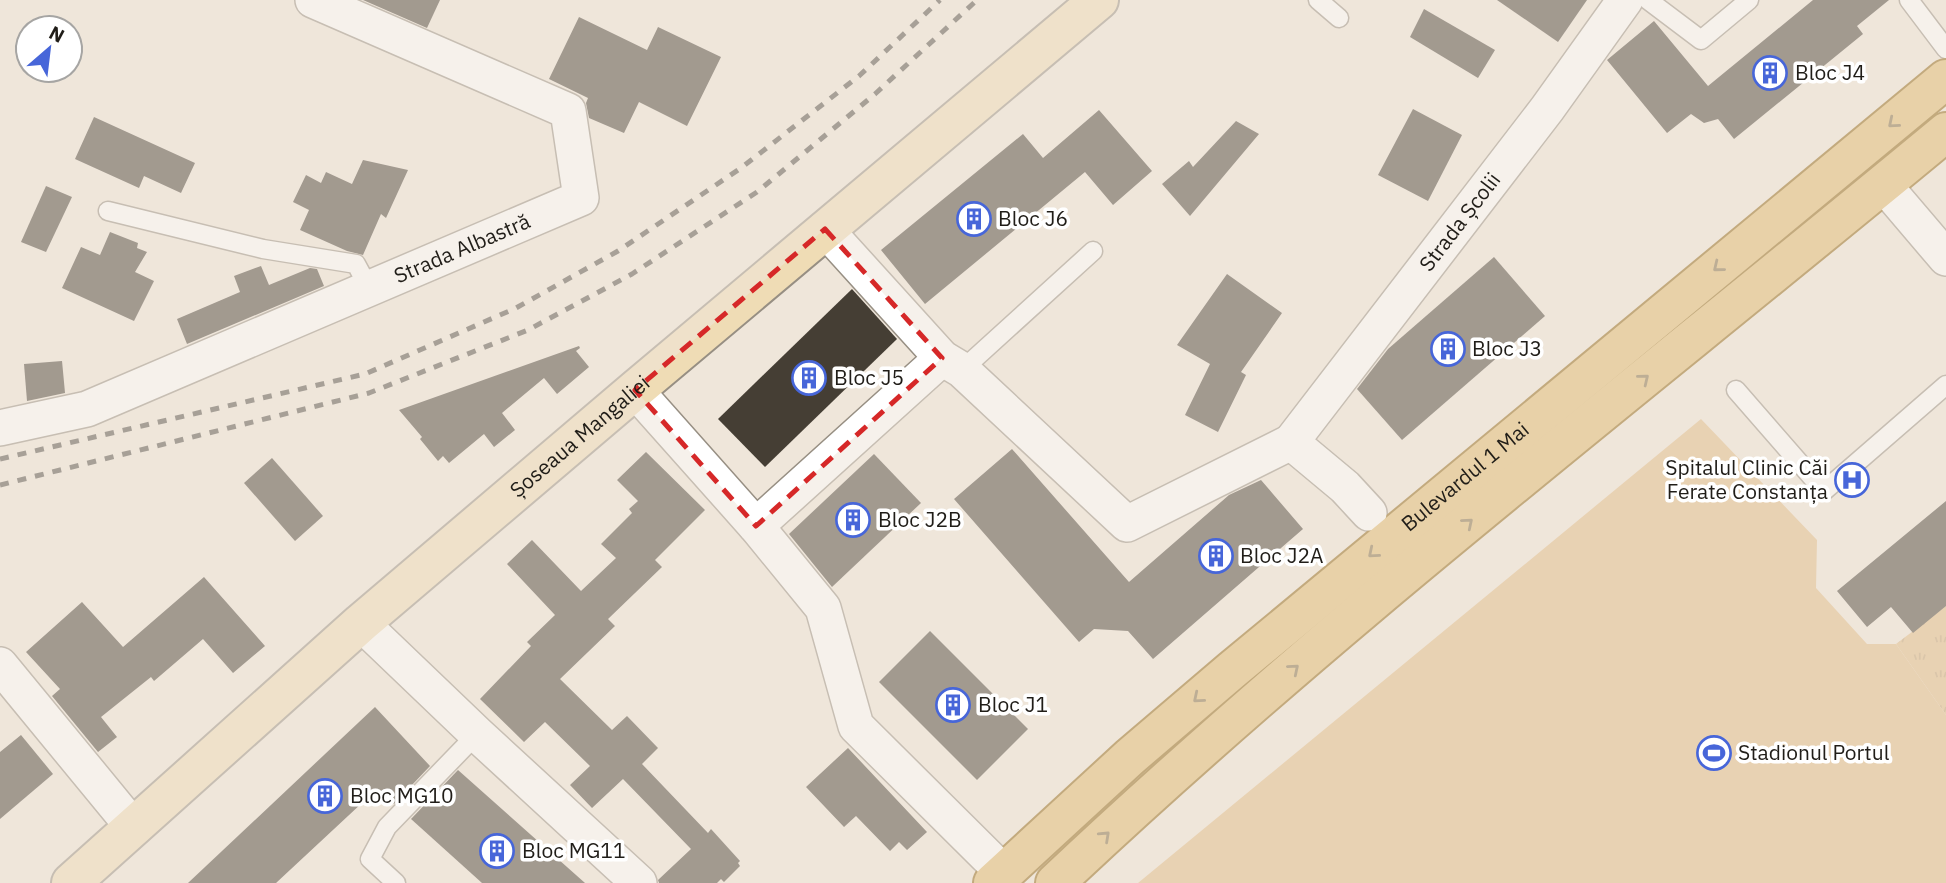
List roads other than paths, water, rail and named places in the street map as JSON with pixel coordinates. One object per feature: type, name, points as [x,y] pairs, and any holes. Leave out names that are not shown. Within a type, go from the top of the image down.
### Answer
[{"type":"main road","name":"Bulevardul 1 Mai","points":[[998,878],[1129,757],[1232,670],[1946,79]]},
{"type":"main road","name":"Bulevardul 1 Mai","points":[[1055,883],[1157,787],[1257,700],[1496,499],[1946,132]]},
{"type":"street","name":"Strada Albastră","points":[[0,428],[87,409],[581,198],[568,111],[313,0]]},
{"type":"street","name":"Șoseaua Mangaliei","points":[[71,883],[362,623],[1099,0]]},
{"type":"street","name":"Strada Școlii","points":[[952,364],[1127,524],[1291,442],[1547,108],[1625,0]]},
{"type":"street","points":[[1883,184],[1946,258]]},
{"type":"street","points":[[756,526],[952,364],[825,229]]},
{"type":"street","points":[[635,390],[756,526],[823,608],[856,726],[998,878]]},
{"type":"street","points":[[1291,442],[1345,487],[1369,513]]},
{"type":"street","points":[[362,623],[477,734],[639,883]]},
{"type":"street","points":[[0,665],[135,828]]},
{"type":"lane","points":[[1318,0],[1339,18]]},
{"type":"lane","points":[[1647,0],[1701,40],[1749,0]]},
{"type":"lane","points":[[1909,0],[1946,49]]},
{"type":"lane","points":[[108,211],[263,249],[356,264],[369,288]]},
{"type":"lane","points":[[952,364],[1093,251]]},
{"type":"lane","points":[[1736,390],[1824,491],[1946,385]]},
{"type":"lane","points":[[396,883],[370,859],[387,827],[477,734]]},
{"type":"railway","points":[[0,459],[365,374],[516,308],[618,251],[741,168],[859,76],[940,0]]},
{"type":"railway","points":[[0,485],[369,393],[528,330],[632,274],[757,192],[875,94],[977,0]]},
{"type":"place","name":"Bloc J4","points":[[1770,73]]},
{"type":"place","name":"Bloc J6","points":[[974,219]]},
{"type":"place","name":"Bloc J3","points":[[1448,349]]},
{"type":"place","name":"Bloc J5","points":[[809,378]]},
{"type":"place","name":"Spitalul Clinic Căi Ferate Constanța","points":[[1852,480]]},
{"type":"place","name":"Bloc J2B","points":[[853,520]]},
{"type":"place","name":"Bloc J2A","points":[[1216,556]]},
{"type":"place","name":"Bloc J1","points":[[953,705]]},
{"type":"place","name":"Stadionul Portul","points":[[1714,753]]},
{"type":"place","name":"Bloc MG10","points":[[325,796]]},
{"type":"place","name":"Bloc MG11","points":[[497,851]]}]
